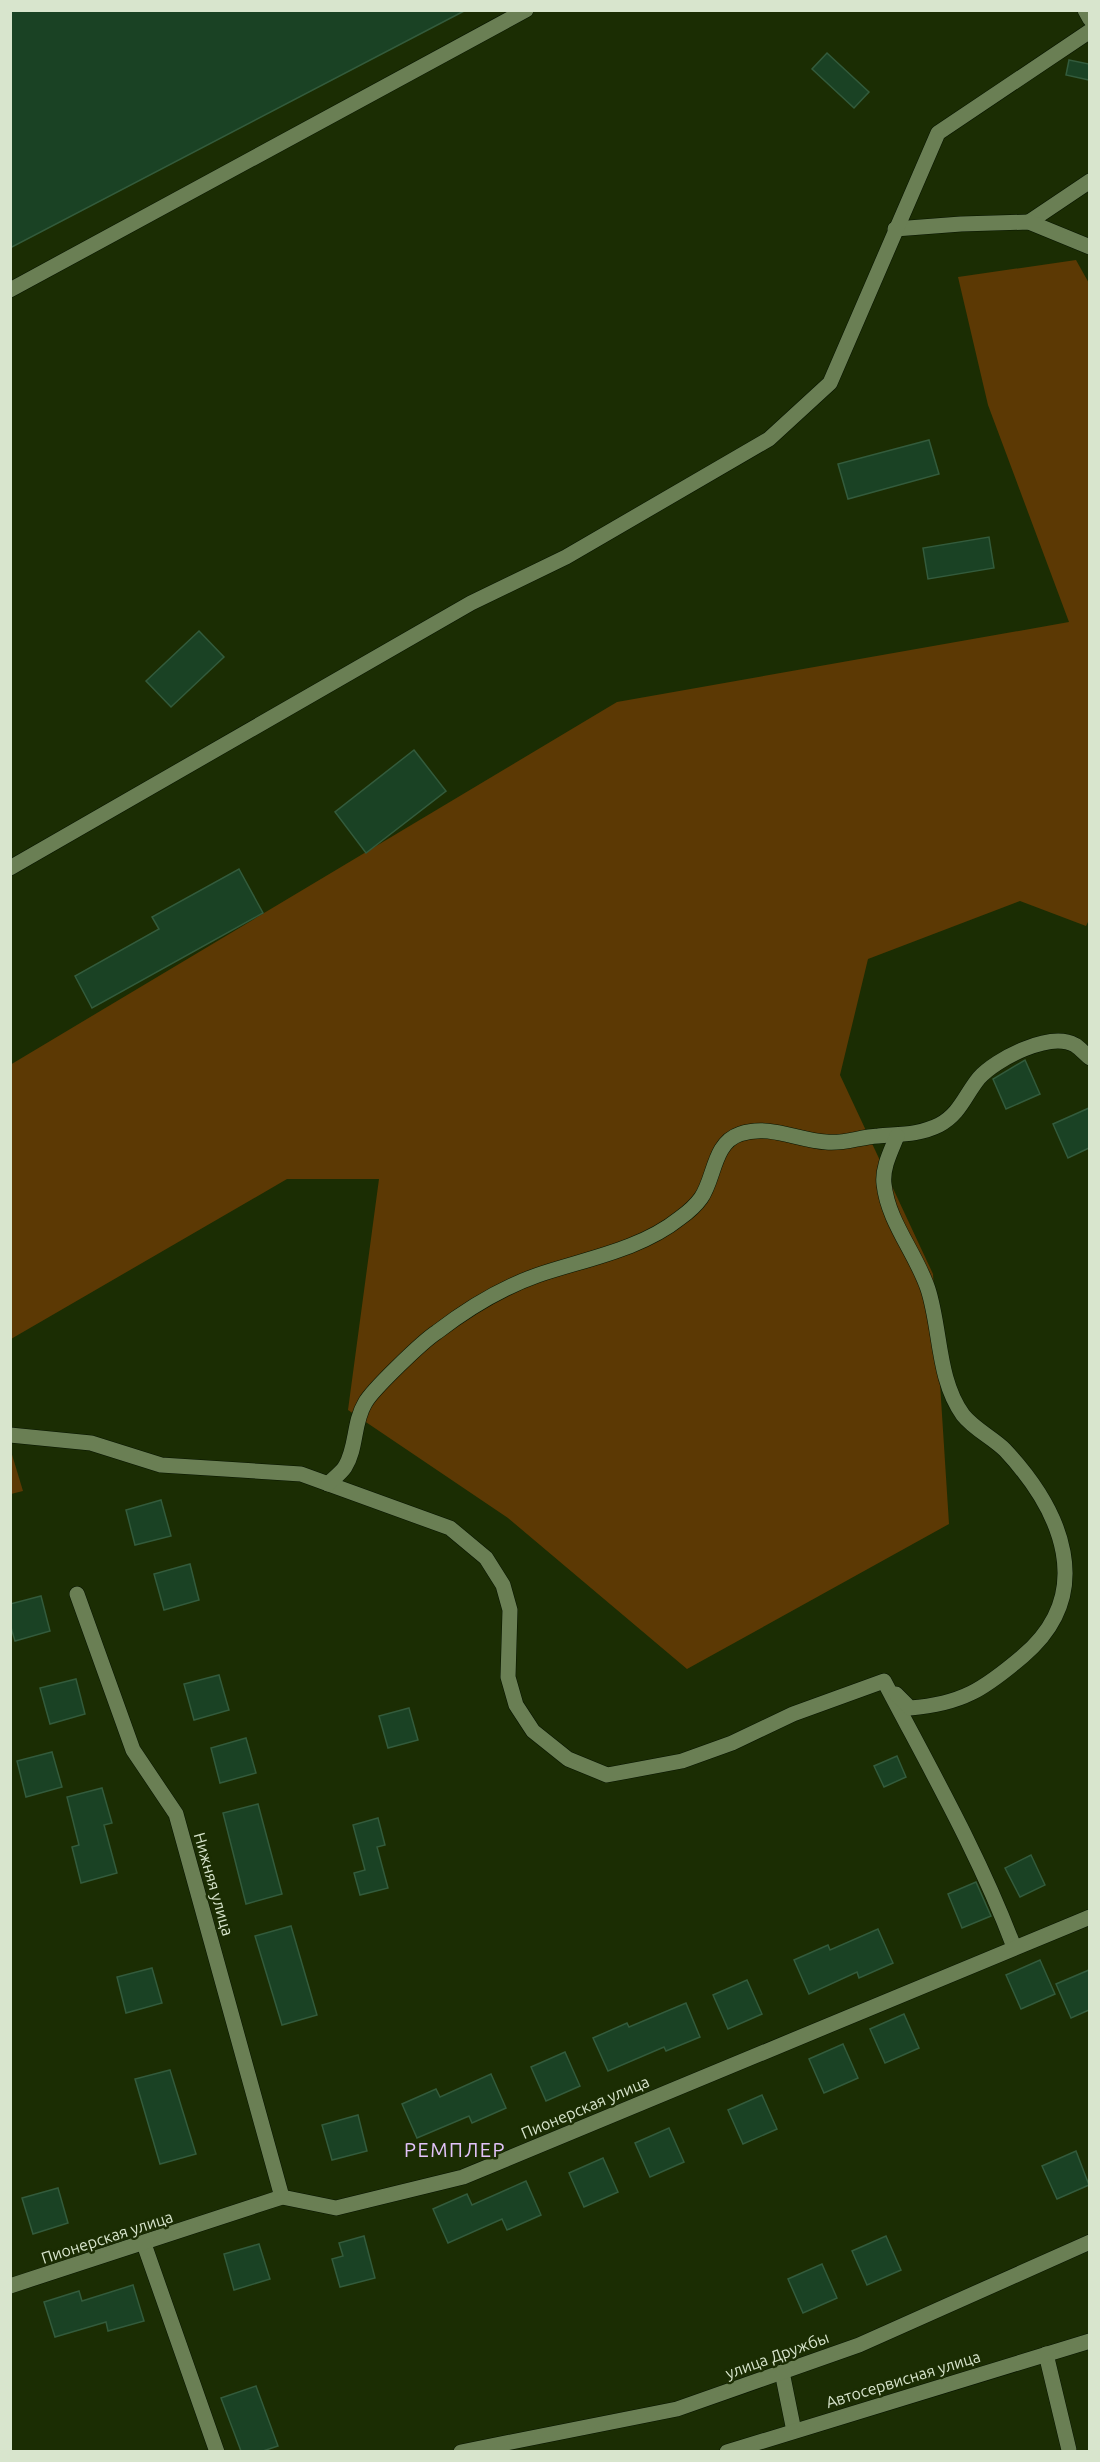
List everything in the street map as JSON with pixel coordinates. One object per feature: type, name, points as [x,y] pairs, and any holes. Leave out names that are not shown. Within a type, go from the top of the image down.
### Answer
[{"type":"street","points":[[10,290],[526,10]]},
{"type":"street","points":[[1085,10],[1089,19]]},
{"type":"street","points":[[10,868],[471,603],[566,557],[769,439],[830,383],[938,133],[1089,31]]},
{"type":"street","points":[[1029,222],[1089,180]]},
{"type":"street","points":[[895,229],[1029,222],[1089,247]]},
{"type":"street","points":[[328,1484],[344,1468],[351,1453],[356,1423],[366,1401],[434,1333],[483,1300],[535,1276],[633,1245],[680,1219],[702,1197],[721,1149],[738,1134],[759,1131],[782,1133],[824,1142],[848,1143],[876,1136],[897,1136],[921,1132],[956,1114],[979,1078],[997,1063],[1032,1046],[1055,1041],[1074,1044],[1089,1058]]},
{"type":"street","points":[[884,1681],[910,1708],[941,1706],[968,1696],[995,1679],[1028,1652],[1051,1625],[1065,1594],[1066,1561],[1058,1534],[1042,1501],[1004,1449],[964,1416],[952,1394],[928,1290],[887,1200],[884,1182],[888,1158],[897,1136]]},
{"type":"street","points":[[10,1435],[91,1443],[161,1465],[301,1474],[450,1528],[486,1558],[503,1585],[510,1610],[508,1677],[516,1705],[533,1731],[568,1759],[607,1774],[682,1761],[732,1743],[794,1714],[884,1681]]},
{"type":"street","name":"Нижняя улица","points":[[77,1594],[133,1750],[176,1814],[282,2197]]},
{"type":"street","points":[[884,1681],[959,1822],[993,1893],[1014,1947]]},
{"type":"street","name":"Пионерская улица","points":[[10,2286],[282,2197],[336,2208],[463,2177],[1089,1917]]},
{"type":"street","name":"улица Дружбы","points":[[461,2451],[677,2409],[859,2345],[1089,2242]]},
{"type":"street","points":[[144,2244],[217,2451]]},
{"type":"street","name":"Автосервисная улица","points":[[727,2451],[1089,2341]]},
{"type":"street","points":[[1046,2354],[1070,2450]]},
{"type":"street","points":[[782,2372],[794,2431]]},
{"type":"shaded area","points":[[1076,260],[1090,285],[1089,920],[1086,926],[1020,901],[868,959],[840,1075],[933,1274],[949,1524],[687,1669],[508,1518],[348,1410],[379,1179],[287,1179],[11,1339],[10,1065],[617,702],[1069,622],[988,405],[958,277]]},
{"type":"shaded area","points":[[10,1448],[23,1491],[11,1494],[10,1494]]},
{"type":"building","points":[[10,10],[466,10],[10,248]]},
{"type":"building","points":[[827,53],[869,92],[854,108],[812,69]]},
{"type":"building","points":[[1069,60],[1089,64],[1089,80],[1066,75]]},
{"type":"building","points":[[929,440],[939,474],[848,499],[838,464]]},
{"type":"building","points":[[989,537],[994,568],[928,579],[923,548]]},
{"type":"building","points":[[199,631],[224,657],[171,707],[146,681]]},
{"type":"building","points":[[414,750],[446,791],[366,853],[335,812]]},
{"type":"building","points":[[239,869],[263,913],[92,1008],[75,976],[159,929],[152,917]]},
{"type":"building","points":[[1025,1060],[1040,1094],[1006,1109],[993,1079]]},
{"type":"building","points":[[1089,1108],[1089,1148],[1068,1158],[1053,1124]]},
{"type":"building","points":[[161,1500],[171,1536],[135,1545],[126,1510]]},
{"type":"building","points":[[190,1564],[199,1600],[164,1610],[154,1574]]},
{"type":"building","points":[[41,1596],[50,1631],[15,1641],[10,1624],[10,1604]]},
{"type":"building","points":[[219,1675],[229,1710],[194,1720],[184,1684]]},
{"type":"building","points":[[76,1679],[85,1714],[50,1724],[40,1688]]},
{"type":"building","points":[[409,1708],[418,1740],[388,1748],[379,1716]]},
{"type":"building","points":[[246,1738],[256,1773],[220,1783],[211,1748]]},
{"type":"building","points":[[52,1752],[62,1787],[26,1797],[17,1761]]},
{"type":"building","points":[[897,1756],[906,1777],[884,1787],[874,1766]]},
{"type":"building","points":[[102,1788],[112,1823],[104,1825],[117,1873],[81,1883],[72,1847],[79,1845],[67,1797]]},
{"type":"building","points":[[258,1804],[282,1894],[246,1904],[223,1813]]},
{"type":"building","points":[[378,1818],[385,1845],[377,1847],[388,1888],[360,1895],[354,1873],[365,1870],[353,1825]]},
{"type":"building","points":[[1031,1855],[1045,1885],[1020,1897],[1005,1868]]},
{"type":"building","points":[[976,1882],[991,1916],[962,1928],[948,1894]]},
{"type":"building","points":[[291,1926],[317,2015],[282,2025],[255,1936]]},
{"type":"building","points":[[878,1929],[893,1963],[859,1978],[857,1972],[809,1994],[794,1960],[828,1945],[830,1950]]},
{"type":"building","points":[[1040,1960],[1055,1994],[1021,2009],[1006,1975]]},
{"type":"building","points":[[152,1968],[162,2003],[126,2013],[117,1977]]},
{"type":"building","points":[[1089,1970],[1089,2010],[1071,2018],[1056,1984]]},
{"type":"building","points":[[747,1980],[762,2014],[728,2029],[713,1995]]},
{"type":"building","points":[[686,2003],[700,2037],[666,2051],[664,2047],[608,2071],[593,2038],[627,2023],[629,2027]]},
{"type":"building","points":[[904,2014],[919,2048],[885,2063],[870,2029]]},
{"type":"building","points":[[843,2044],[858,2078],[824,2093],[809,2059]]},
{"type":"building","points":[[565,2052],[580,2086],[546,2101],[531,2067]]},
{"type":"building","points":[[170,2070],[196,2154],[160,2164],[135,2079]]},
{"type":"building","points":[[491,2074],[506,2108],[472,2123],[469,2116],[417,2138],[402,2104],[436,2089],[440,2097]]},
{"type":"building","points":[[762,2095],[777,2129],[743,2144],[728,2110]]},
{"type":"building","points":[[358,2115],[367,2151],[332,2160],[322,2125]]},
{"type":"building","points":[[669,2128],[684,2162],[650,2177],[635,2143]]},
{"type":"building","points":[[1076,2151],[1089,2185],[1057,2199],[1042,2166]]},
{"type":"building","points":[[603,2158],[618,2192],[584,2207],[569,2173]]},
{"type":"building","points":[[526,2181],[541,2215],[507,2230],[502,2219],[448,2243],[433,2209],[467,2194],[472,2205]]},
{"type":"building","points":[[58,2188],[68,2223],[33,2234],[22,2198]]},
{"type":"building","points":[[364,2236],[375,2278],[340,2287],[332,2259],[343,2256],[339,2243]]},
{"type":"building","points":[[886,2236],[901,2270],[867,2285],[852,2251]]},
{"type":"building","points":[[259,2244],[270,2279],[234,2290],[224,2254]]},
{"type":"building","points":[[822,2264],[837,2298],[803,2313],[788,2279]]},
{"type":"building","points":[[133,2285],[144,2321],[108,2331],[106,2322],[55,2337],[44,2302],[79,2291],[82,2301]]},
{"type":"building","points":[[256,2386],[278,2446],[263,2451],[241,2451],[221,2398]]},
{"type":"district","name":"РЕМПЛЕР","points":[[455,2149]]}]
